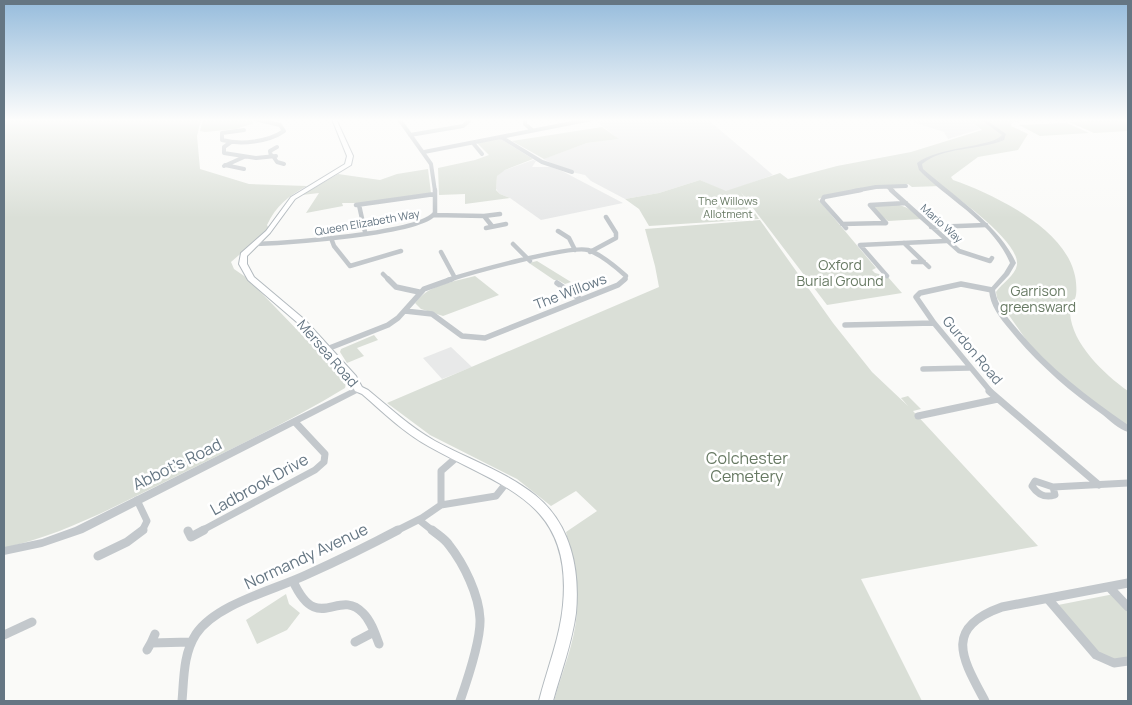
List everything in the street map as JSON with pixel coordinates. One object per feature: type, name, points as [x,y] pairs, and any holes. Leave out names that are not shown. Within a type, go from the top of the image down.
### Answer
[{"type":"main road","name":"Mersea Road","points":[[348,152],[350,156],[348,165],[293,198],[268,232],[244,255],[243,264],[252,278],[302,322],[353,378],[358,389],[366,392],[405,427],[457,457],[508,481],[531,497],[555,521],[562,536],[571,588],[567,626],[546,701]]},
{"type":"street","points":[[224,152],[244,157],[273,156]]},
{"type":"street","points":[[271,152],[277,162],[284,164]]},
{"type":"street","name":"Queen Elizabeth Way","points":[[255,244],[285,244],[331,238],[414,225],[429,219],[434,215],[435,194],[432,168],[424,152]]},
{"type":"street","points":[[525,152],[542,162],[572,172]]},
{"type":"street","points":[[948,152],[932,155],[918,164],[921,170],[986,225],[1008,249],[1012,263],[1007,274],[992,290],[992,298],[1006,320],[1046,366],[1077,394],[1128,429]]},
{"type":"street","points":[[244,157],[225,165],[244,169]]},
{"type":"street","points":[[906,186],[876,188],[821,199],[844,226],[887,223],[870,205],[906,203]]},
{"type":"street","name":"Mario Way","points":[[888,187],[931,228],[963,254],[990,261]]},
{"type":"street","points":[[365,232],[357,205],[435,194]]},
{"type":"street","points":[[434,215],[484,216],[500,214]]},
{"type":"street","points":[[484,216],[492,226]]},
{"type":"street","points":[[590,252],[615,239],[617,236],[606,217]]},
{"type":"street","points":[[610,224],[616,223]]},
{"type":"street","points":[[486,228],[506,224]]},
{"type":"street","points":[[931,228],[986,225]]},
{"type":"street","points":[[558,231],[569,238],[575,250]]},
{"type":"street","points":[[331,238],[334,246],[351,268],[401,252]]},
{"type":"street","points":[[856,240],[879,270],[887,276]]},
{"type":"street","points":[[860,245],[946,241]]},
{"type":"street","points":[[904,243],[929,267]]},
{"type":"street","points":[[514,247],[530,261]]},
{"type":"street","name":"The Willows","points":[[326,349],[388,325],[405,311],[420,292],[455,278],[575,250],[590,252],[618,269],[626,279],[624,282],[485,338],[474,338],[454,332],[432,314],[405,311]]},
{"type":"street","points":[[445,254],[455,278]]},
{"type":"street","points":[[913,262],[924,262]]},
{"type":"street","points":[[383,274],[396,287],[420,292]]},
{"type":"street","points":[[389,279],[396,277]]},
{"type":"street","points":[[557,283],[580,299]]},
{"type":"street","name":"Gurdon Road","points":[[992,290],[960,284],[920,293],[916,297],[969,368],[998,399],[1100,485]]},
{"type":"street","points":[[564,288],[570,285]]},
{"type":"street","points":[[845,325],[934,323]]},
{"type":"street","points":[[923,369],[969,368]]},
{"type":"street","name":"Abbot's Road","points":[[4,551],[42,543],[79,530],[358,389]]},
{"type":"street","points":[[918,416],[998,399]]},
{"type":"street","name":"Ladbrook Drive","points":[[188,531],[191,537],[315,470],[324,462],[326,457],[324,454],[295,422]]},
{"type":"street","points":[[441,505],[445,494],[441,481],[441,471],[457,457]]},
{"type":"street","name":"Normandy Avenue","points":[[190,642],[198,630],[220,614],[259,594],[293,581],[419,520],[441,505],[452,502],[478,502],[494,496],[504,490],[508,481]]},
{"type":"street","points":[[1053,487],[1128,483]]},
{"type":"street","points":[[98,556],[142,534],[147,522],[137,500]]},
{"type":"street","points":[[419,520],[448,544],[459,559],[478,605],[480,621],[468,679],[460,701]]},
{"type":"street","points":[[293,581],[299,599],[304,603],[319,609],[348,606],[359,609],[368,618],[379,644]]},
{"type":"street","points":[[985,701],[971,675],[962,648],[965,630],[972,619],[986,611],[1128,583]]},
{"type":"street","points":[[1109,587],[1128,607]]},
{"type":"street","points":[[1048,598],[1096,655],[1114,663],[1128,661]]},
{"type":"street","points":[[4,635],[32,622]]},
{"type":"street","points":[[355,642],[374,632]]},
{"type":"street","points":[[155,634],[149,647],[190,642],[184,671],[182,701]]},
{"type":"shaded area","points":[[563,152],[746,152],[773,175],[726,192],[700,180],[659,193],[625,199],[591,181],[585,175],[567,171],[543,159]]},
{"type":"shaded area","points":[[533,160],[536,161],[532,167],[551,167],[562,171],[623,203],[541,220],[510,198],[500,194],[496,189],[497,176],[500,172]]},
{"type":"shaded area","points":[[451,347],[472,367],[442,379],[423,358]]},
{"type":"green space","points":[[4,152],[198,152],[200,169],[249,184],[307,186],[283,202],[274,212],[267,225],[269,229],[231,262],[234,269],[247,278],[335,369],[346,384],[345,388],[265,432],[95,516],[73,526],[4,548]]},
{"type":"green space","points":[[486,152],[522,152],[533,159],[505,170],[497,176],[496,190],[510,198],[465,204],[465,194],[439,195],[438,168],[489,155]]},
{"type":"green space","points":[[531,152],[563,152],[544,159]]},
{"type":"green space","points":[[911,152],[1007,152],[978,157],[951,177],[953,180],[1006,203],[1024,214],[1056,241],[1067,256],[1074,272],[1076,284],[1076,295],[1070,310],[1072,325],[1083,347],[1091,357],[1109,376],[1128,391],[1128,426],[1079,394],[1029,344],[997,298],[996,292],[1016,269],[1015,255],[999,233],[941,186],[912,187],[908,184],[826,196],[818,199],[876,268],[872,270],[875,273],[887,276],[902,293],[827,305],[740,191],[759,219],[649,226],[639,209],[625,199],[659,193],[700,180],[726,191],[780,173],[788,179],[837,166]]},
{"type":"green space","points":[[428,169],[431,193],[363,203],[342,203],[343,206],[306,213],[319,193],[302,195],[338,174],[380,180],[397,174]]},
{"type":"green space","points":[[876,204],[906,207],[922,219],[888,221],[872,208]]},
{"type":"green space","name":"Colchester Cemetery","points":[[760,220],[833,323],[872,372],[908,406],[901,398],[908,396],[921,409],[913,411],[1038,546],[861,579],[922,701],[554,701],[571,646],[577,612],[576,582],[566,532],[597,511],[576,491],[551,506],[517,479],[430,435],[387,403],[659,287],[645,229]]},
{"type":"green space","points":[[537,261],[571,282],[565,284],[554,280],[529,263]]},
{"type":"green space","points":[[475,276],[499,295],[443,316],[421,309],[415,303],[427,292],[435,288]]},
{"type":"green space","points":[[374,335],[378,340],[357,348],[364,356],[347,363],[340,352],[341,349]]},
{"type":"green space","points":[[286,594],[289,604],[300,613],[287,630],[257,644],[246,620]]},
{"type":"green space","points":[[1114,594],[1128,609],[1128,658],[1119,660],[1102,657],[1058,605]]},
{"type":"park label","name":"The Willows Allotment","points":[[728,206]]},
{"type":"park label","name":"Oxford Burial Ground","points":[[840,272]]},
{"type":"park label","name":"Garrison greensward","points":[[1038,298]]}]
